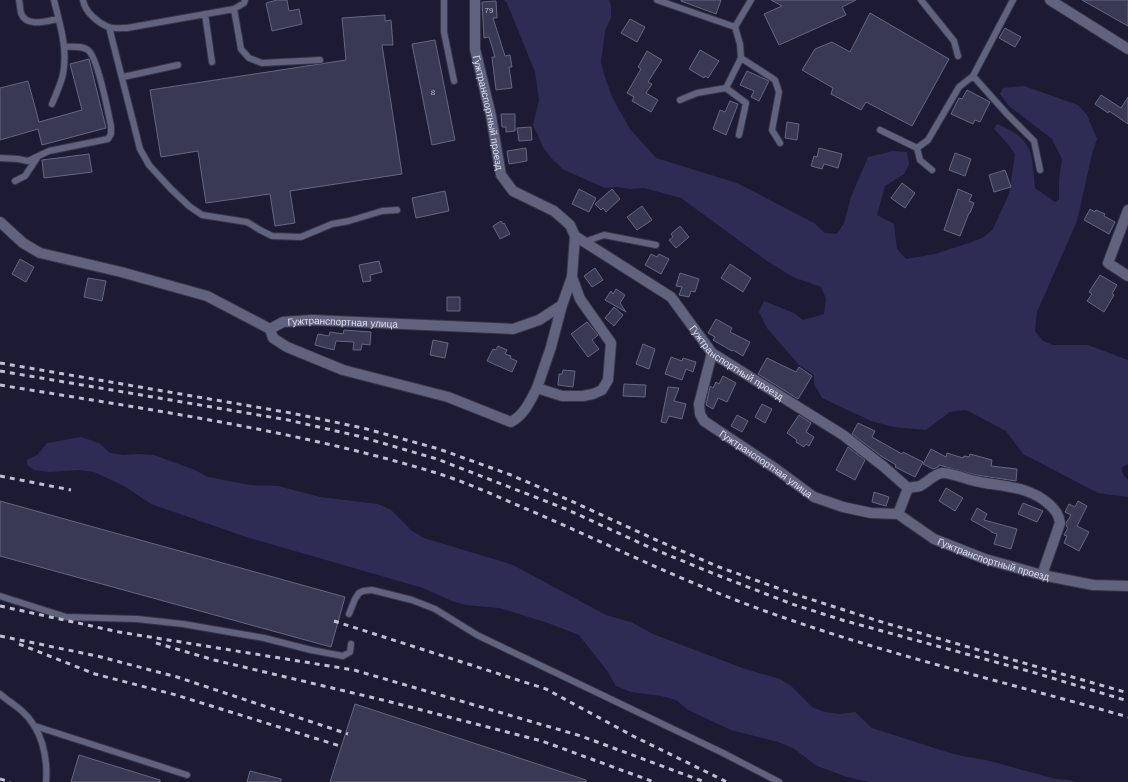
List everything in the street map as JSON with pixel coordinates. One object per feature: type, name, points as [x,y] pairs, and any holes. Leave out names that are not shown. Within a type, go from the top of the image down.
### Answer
[{"type":"street","name":"Гужтранспортный проезд","points":[[475,0],[475,49],[490,116],[500,175],[513,191],[554,211],[570,224],[575,236],[671,297],[712,353],[843,435],[883,466],[908,488]]},
{"type":"street","points":[[1050,0],[1128,49]]},
{"type":"street","points":[[1128,210],[1108,263],[1128,276]]},
{"type":"street","points":[[0,222],[23,243],[40,253],[121,272],[207,296],[270,329],[272,338],[287,347],[343,370],[448,397],[511,422],[524,412],[537,388],[572,277],[575,236]]},
{"type":"street","points":[[537,388],[562,396],[583,396],[602,390],[608,380],[611,343],[580,300],[572,277]]},
{"type":"street","name":"Гужтранспортная улица","points":[[270,329],[284,322],[312,320],[513,329],[539,320],[562,305]]},
{"type":"street","name":"Гужтранспортная улица","points":[[712,353],[699,404],[700,414],[704,421],[776,469],[814,497],[843,507],[871,513],[898,514]]},
{"type":"street","points":[[898,514],[908,488],[919,486],[936,475],[942,473],[976,481],[1021,488],[1032,492],[1054,509],[1060,517],[1060,523],[1042,576]]},
{"type":"street","name":"Гужтранспортный проезд","points":[[898,514],[934,539],[985,559],[1042,576],[1093,586],[1128,586]]},
{"type":"lane","points":[[19,0],[21,14],[26,19],[34,23],[58,18]]},
{"type":"lane","points":[[52,104],[63,76],[64,47],[54,0]]},
{"type":"lane","points":[[83,0],[84,6],[90,14],[109,27],[127,28],[234,9],[246,0]]},
{"type":"lane","points":[[444,0],[444,32],[454,81]]},
{"type":"lane","points":[[657,0],[735,27]]},
{"type":"lane","points":[[726,88],[741,58],[740,44],[735,27],[751,0]]},
{"type":"lane","points":[[921,0],[954,41],[958,56]]},
{"type":"lane","points":[[917,148],[928,140],[959,87],[973,76],[1013,0]]},
{"type":"lane","points":[[234,9],[241,49],[249,58],[262,63],[320,60]]},
{"type":"lane","points":[[205,14],[212,62]]},
{"type":"lane","points":[[109,27],[123,76],[140,149],[149,165],[171,190],[202,215],[247,222],[272,236],[301,237],[332,224],[382,211],[397,210]]},
{"type":"lane","points":[[0,158],[28,161],[49,151],[108,139],[111,134],[111,126],[97,67],[89,51],[82,47],[64,47]]},
{"type":"lane","points":[[741,58],[775,80],[779,92],[772,130],[780,143]]},
{"type":"lane","points":[[123,76],[178,65]]},
{"type":"lane","points":[[973,76],[1006,114],[1034,141],[1040,170]]},
{"type":"lane","points":[[680,100],[697,93],[726,88],[746,103],[738,135]]},
{"type":"lane","points":[[880,130],[917,148]]},
{"type":"lane","points":[[917,148],[920,160],[932,170]]},
{"type":"lane","points":[[15,181],[25,176],[37,158]]},
{"type":"lane","points":[[584,242],[604,236],[656,245]]},
{"type":"lane","points":[[349,614],[354,599],[363,591],[372,590],[418,602],[435,609],[477,635],[723,753],[779,782]]},
{"type":"lane","points":[[0,596],[66,617],[137,620],[183,624],[264,638],[311,650],[343,656],[350,652],[351,644]]},
{"type":"lane","points":[[0,694],[23,712],[35,726],[44,746],[46,782]]},
{"type":"lane","points":[[35,726],[187,775]]},
{"type":"shaded area","points":[[504,0],[609,0],[611,6],[611,18],[605,31],[601,62],[604,74],[612,97],[630,129],[656,158],[737,183],[814,223],[825,233],[837,234],[844,223],[851,197],[868,157],[893,151],[907,152],[909,164],[904,174],[885,186],[877,215],[894,224],[897,249],[906,259],[935,254],[972,242],[984,237],[993,229],[1009,194],[1015,154],[994,129],[997,124],[1006,128],[1023,140],[1029,149],[1035,188],[1055,202],[1059,199],[1059,179],[1062,159],[1052,139],[1009,106],[1000,94],[1003,88],[1024,86],[1078,105],[1087,115],[1097,139],[1092,154],[1077,221],[1037,312],[1035,331],[1043,341],[1053,345],[1088,345],[1128,360],[1128,464],[1122,467],[1122,471],[1128,480],[1128,497],[1098,493],[1023,454],[1006,431],[966,410],[950,412],[926,430],[894,427],[871,421],[822,398],[814,384],[814,375],[799,365],[767,328],[759,312],[764,301],[794,313],[803,320],[824,314],[826,299],[821,287],[793,277],[767,261],[681,198],[644,188],[605,188],[564,170],[544,149],[533,125],[539,100],[535,72],[507,3]]},
{"type":"shaded area","points":[[81,437],[99,443],[110,453],[124,455],[154,455],[195,470],[208,477],[250,485],[278,486],[320,497],[378,504],[391,510],[412,531],[424,538],[513,565],[606,615],[631,622],[653,634],[745,669],[780,679],[791,686],[812,707],[825,712],[839,714],[855,712],[872,728],[950,753],[986,760],[1056,779],[1076,782],[869,782],[847,777],[817,766],[793,748],[778,742],[731,730],[688,710],[676,700],[661,696],[631,692],[616,686],[608,672],[579,635],[545,622],[499,608],[466,605],[452,601],[423,588],[246,537],[151,504],[124,486],[94,472],[79,470],[49,472],[34,470],[27,465],[27,460],[37,455],[47,443]]},
{"type":"building","points":[[277,0],[287,0],[289,11],[299,9],[302,24],[272,31],[266,3]]},
{"type":"building","points":[[681,0],[721,0],[716,14]]},
{"type":"building","points":[[771,0],[856,0],[842,7],[846,15],[779,45],[764,14],[782,6]]},
{"type":"building","points":[[1082,0],[1128,0],[1128,26]]},
{"type":"building","points":[[496,1],[497,18],[493,18],[505,56],[510,55],[512,67],[509,67],[512,88],[496,90],[492,57],[495,57],[489,37],[484,38],[482,2]]},
{"type":"building","points":[[870,13],[949,59],[912,126],[866,102],[861,110],[831,94],[833,88],[802,70],[815,49],[832,42],[850,52]]},
{"type":"building","points":[[385,15],[385,21],[391,20],[393,45],[382,45],[402,174],[290,191],[295,223],[275,226],[270,194],[206,203],[198,151],[161,157],[150,90],[346,60],[342,18]]},
{"type":"building","points":[[630,19],[645,27],[637,42],[621,33]]},
{"type":"building","points":[[1005,28],[1021,37],[1015,47],[999,38]]},
{"type":"building","points":[[435,40],[455,140],[432,145],[412,44]]},
{"type":"building","points":[[700,50],[719,61],[708,78],[705,76],[704,78],[689,69]]},
{"type":"building","points":[[647,51],[662,60],[648,82],[652,84],[646,93],[658,100],[651,112],[632,101],[634,97],[627,93],[641,69],[638,67]]},
{"type":"building","points":[[89,59],[106,128],[42,145],[38,129],[0,140],[0,88],[28,81],[39,122],[82,110],[70,64]]},
{"type":"building","points":[[747,71],[769,81],[759,101],[751,97],[754,91],[740,85]]},
{"type":"building","points":[[967,90],[990,102],[980,122],[975,120],[973,124],[951,114],[959,98],[962,99]]},
{"type":"building","points":[[1101,95],[1121,108],[1128,97],[1128,124],[1109,111],[1108,113],[1095,104]]},
{"type":"building","points":[[730,101],[738,104],[726,135],[713,129],[720,110],[725,112]]},
{"type":"building","points":[[501,114],[515,114],[515,131],[506,132],[506,127],[502,127]]},
{"type":"building","points":[[787,122],[799,124],[797,140],[785,138]]},
{"type":"building","points":[[531,127],[532,140],[519,141],[517,128]]},
{"type":"building","points":[[526,148],[527,161],[509,164],[507,151]]},
{"type":"building","points":[[819,148],[842,154],[838,168],[824,164],[822,169],[811,166],[814,156],[817,157]]},
{"type":"building","points":[[955,153],[971,159],[965,176],[949,170]]},
{"type":"building","points":[[89,154],[92,172],[44,178],[42,160]]},
{"type":"building","points":[[1005,170],[1011,187],[994,192],[989,175]]},
{"type":"building","points":[[902,183],[915,193],[905,208],[891,198]]},
{"type":"building","points":[[579,189],[596,198],[589,212],[572,204]]},
{"type":"building","points":[[612,189],[620,199],[606,212],[603,208],[601,210],[595,204]]},
{"type":"building","points":[[958,189],[972,195],[969,201],[974,203],[960,236],[944,230]]},
{"type":"building","points":[[445,191],[449,211],[416,218],[412,198]]},
{"type":"building","points":[[642,206],[652,220],[637,230],[627,217]]},
{"type":"building","points":[[1090,209],[1095,212],[1096,210],[1105,214],[1104,216],[1115,222],[1109,234],[1084,220]]},
{"type":"building","points":[[501,221],[503,224],[504,223],[510,234],[500,239],[493,226]]},
{"type":"building","points":[[680,226],[689,237],[676,248],[669,240],[673,237],[671,234]]},
{"type":"building","points":[[651,254],[657,257],[659,254],[669,259],[661,274],[645,265]]},
{"type":"building","points":[[20,259],[34,267],[26,282],[12,274]]},
{"type":"building","points":[[379,261],[382,272],[370,275],[371,281],[363,282],[359,265]]},
{"type":"building","points":[[730,264],[751,278],[743,292],[721,278]]},
{"type":"building","points":[[595,268],[603,280],[592,287],[584,276]]},
{"type":"building","points":[[680,273],[699,279],[695,292],[691,291],[689,297],[679,295],[682,287],[676,286]]},
{"type":"building","points":[[1100,275],[1117,285],[1112,294],[1114,295],[1104,312],[1087,301],[1092,294],[1089,292]]},
{"type":"building","points":[[88,278],[106,281],[102,301],[84,297]]},
{"type":"building","points":[[616,289],[625,295],[620,303],[626,312],[605,300],[611,291],[613,294]]},
{"type":"building","points":[[447,297],[460,297],[460,311],[447,311]]},
{"type":"building","points":[[614,307],[623,315],[614,326],[605,318]]},
{"type":"building","points":[[716,319],[732,328],[730,332],[750,342],[743,356],[713,340],[715,337],[708,333]]},
{"type":"building","points":[[587,322],[598,335],[592,340],[599,349],[588,357],[571,334]]},
{"type":"building","points":[[344,330],[371,332],[370,345],[362,344],[361,350],[353,350],[354,342],[336,341],[334,350],[315,345],[318,334],[329,336],[330,332],[343,334]]},
{"type":"building","points":[[433,340],[448,343],[445,358],[430,355]]},
{"type":"building","points":[[643,344],[655,349],[649,369],[636,364]]},
{"type":"building","points":[[498,346],[507,350],[505,354],[511,356],[510,358],[517,361],[512,372],[487,361],[493,349],[496,350]]},
{"type":"building","points":[[671,357],[682,361],[683,358],[696,362],[693,372],[686,369],[682,380],[665,374]]},
{"type":"building","points":[[767,358],[796,372],[799,367],[812,376],[798,399],[758,374]]},
{"type":"building","points":[[563,370],[575,371],[573,387],[558,385],[559,374],[562,374]]},
{"type":"building","points":[[723,376],[736,383],[727,402],[718,398],[713,409],[706,405],[710,386],[713,388],[716,382],[719,384]]},
{"type":"building","points":[[624,384],[646,385],[645,397],[623,396]]},
{"type":"building","points":[[668,387],[679,388],[674,401],[686,404],[682,419],[669,416],[666,423],[661,422]]},
{"type":"building","points":[[762,404],[772,409],[765,423],[755,417]]},
{"type":"building","points":[[737,415],[748,421],[742,432],[731,426]]},
{"type":"building","points":[[799,415],[811,423],[806,432],[814,437],[809,446],[806,444],[804,447],[796,442],[797,440],[787,433]]},
{"type":"building","points":[[858,423],[875,431],[872,437],[902,454],[903,452],[923,462],[915,477],[895,467],[896,465],[881,456],[852,434]]},
{"type":"building","points":[[848,447],[865,460],[855,480],[836,470]]},
{"type":"building","points":[[931,449],[946,457],[947,453],[963,458],[964,456],[969,457],[970,454],[992,460],[991,466],[1017,469],[1016,481],[976,475],[939,465],[933,469],[923,464]]},
{"type":"building","points":[[946,488],[963,498],[955,511],[939,501]]},
{"type":"building","points":[[874,492],[889,497],[886,506],[872,502]]},
{"type":"building","points":[[0,501],[345,597],[331,647],[0,556]]},
{"type":"building","points":[[1078,501],[1087,506],[1077,526],[1089,532],[1079,551],[1064,543],[1067,536],[1064,535],[1068,528],[1066,523],[1071,515],[1065,512],[1069,504],[1075,507]]},
{"type":"building","points":[[1023,503],[1043,511],[1037,522],[1018,514]]},
{"type":"building","points":[[977,508],[987,514],[984,520],[1017,529],[1011,549],[994,544],[997,534],[971,520]]},
{"type":"building","points":[[355,704],[586,780],[586,782],[330,782]]},
{"type":"building","points":[[79,755],[160,780],[160,782],[71,782]]},
{"type":"building","points":[[250,771],[281,779],[281,782],[247,782]]},
{"type":"railway","points":[[0,363],[291,413],[363,428],[439,449],[511,475],[719,567],[794,594],[885,623],[1128,693]]},
{"type":"railway","points":[[0,371],[288,420],[358,436],[437,459],[566,509],[651,548],[792,604],[842,620],[1032,672],[1128,701]]},
{"type":"railway","points":[[0,385],[216,421],[324,443],[430,471],[489,493],[708,589],[759,609],[864,644],[1128,717]]},
{"type":"railway","points":[[0,476],[71,490]]},
{"type":"railway","points":[[0,606],[119,632],[354,670],[581,736],[705,782]]},
{"type":"railway","points":[[334,621],[546,689],[633,736],[727,782]]},
{"type":"railway","points":[[0,636],[97,656],[177,677],[348,734]]},
{"type":"railway","points":[[156,643],[214,660],[387,701],[542,741],[654,782]]},
{"type":"railway","points":[[19,644],[95,674],[176,695],[340,746]]},
{"type":"railway","points":[[0,779],[10,782]]}]
